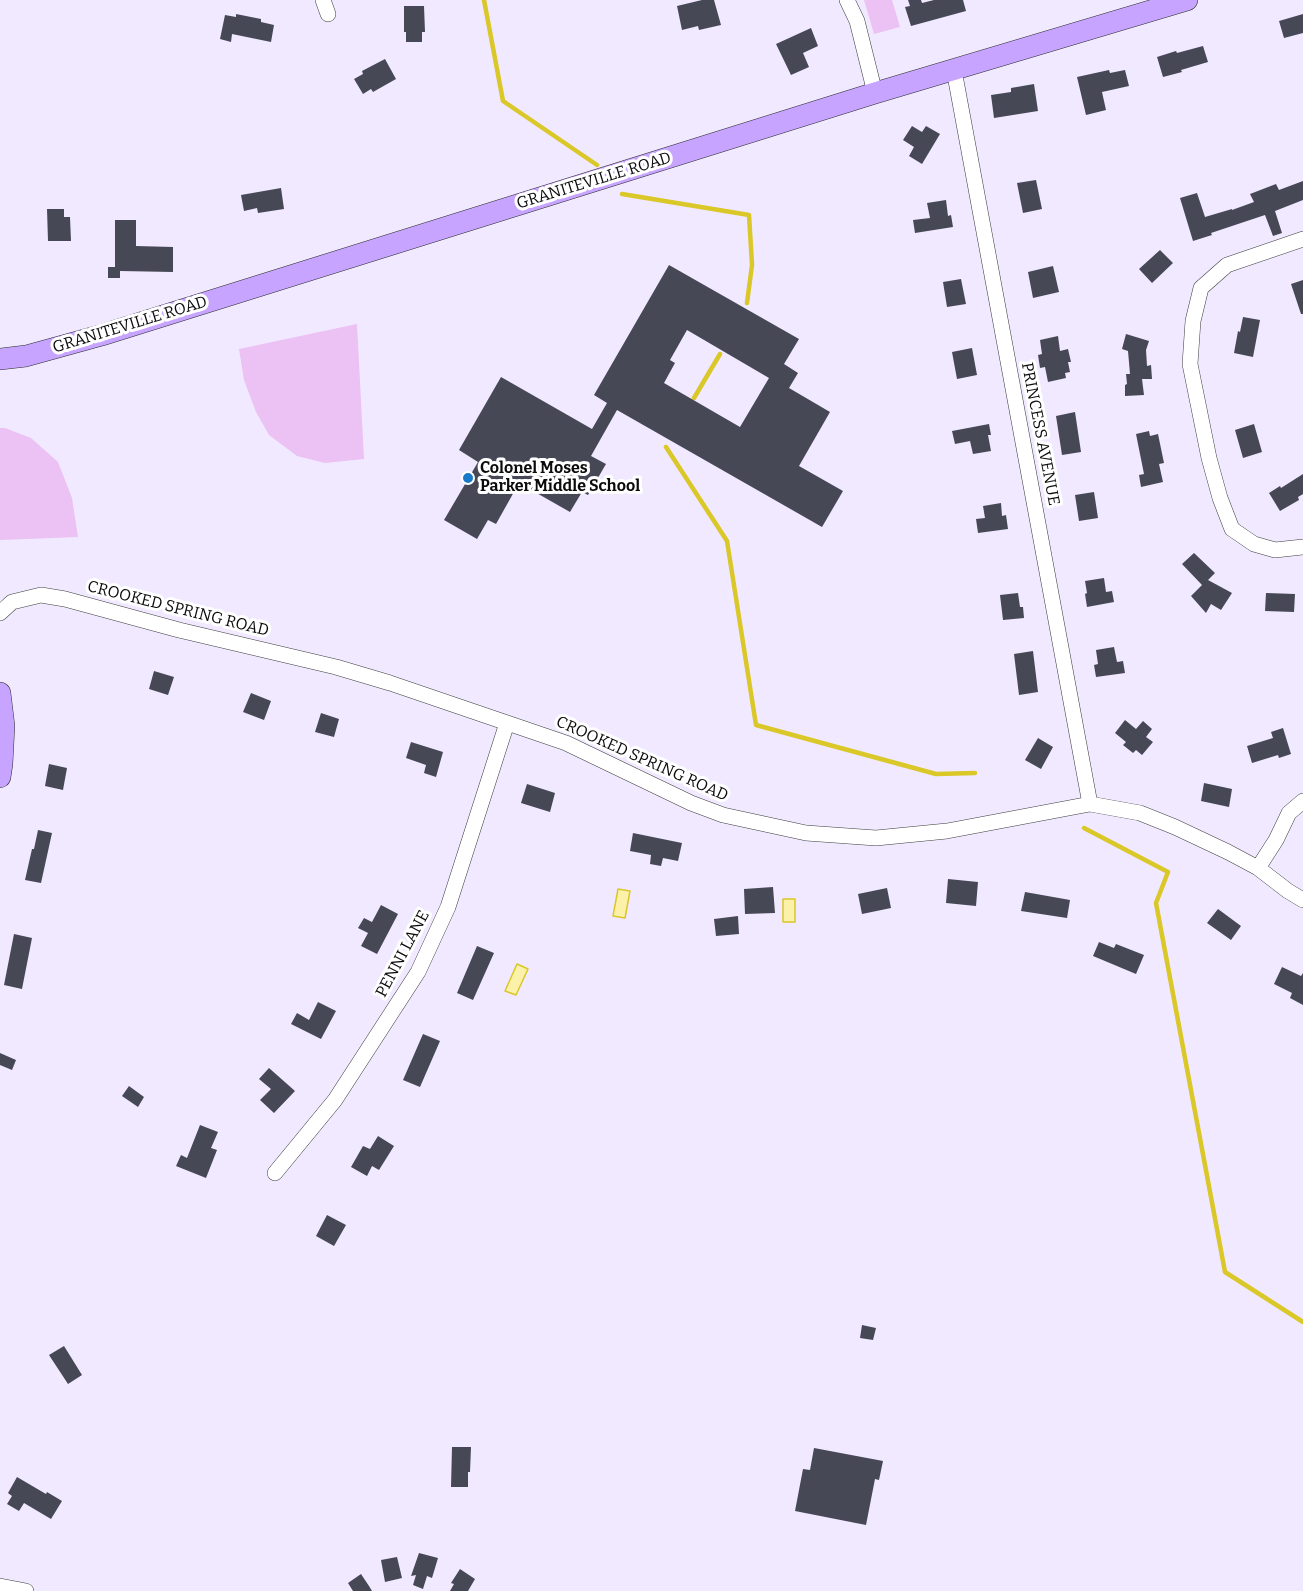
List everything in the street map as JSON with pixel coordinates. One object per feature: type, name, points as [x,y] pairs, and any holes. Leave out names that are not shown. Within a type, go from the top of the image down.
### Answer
[{"type":"main road","name":"GRANITEVILLE ROAD","points":[[0,359],[26,356],[102,335],[1163,3],[1187,0]]},
{"type":"main road","points":[[0,693],[4,726],[0,777]]},
{"type":"street","points":[[847,0],[857,21],[875,93]]},
{"type":"street","name":"PRINCESS AVENUE","points":[[954,70],[1090,804]]},
{"type":"street","points":[[1303,239],[1227,265],[1201,288],[1193,321],[1190,364],[1209,458],[1220,498],[1232,529],[1254,544],[1275,550],[1303,547]]},
{"type":"street","name":"CROOKED SPRING ROAD","points":[[0,613],[12,602],[41,595],[65,599],[179,630],[336,667],[566,743],[691,803],[723,815],[806,833],[876,838],[947,831],[1090,804],[1140,813],[1175,826],[1258,868],[1303,900]]},
{"type":"street","name":"PENNI LANE","points":[[275,1173],[335,1100],[418,972],[448,907],[507,723]]},
{"type":"street","points":[[1258,868],[1276,840],[1289,813],[1303,801]]},
{"type":"street","points":[[0,1586],[26,1591]]},
{"type":"shaded area","points":[[864,0],[892,0],[900,27],[874,34]]},
{"type":"shaded area","points":[[357,324],[364,459],[325,463],[297,456],[269,435],[256,412],[244,380],[239,349]]},
{"type":"shaded area","points":[[0,428],[31,438],[58,462],[72,498],[78,537],[0,540]]},
{"type":"shaded area","points":[[618,889],[630,891],[625,918],[613,916]]},
{"type":"shaded area","points":[[783,899],[795,899],[795,922],[783,922]]},
{"type":"shaded area","points":[[517,964],[528,969],[516,995],[505,991]]},
{"type":"building","points":[[702,0],[714,0],[721,25],[699,30],[698,26],[682,30],[677,6]]},
{"type":"building","points":[[908,0],[921,0],[922,3],[934,0],[963,0],[966,11],[911,26],[905,7],[910,6]]},
{"type":"building","points":[[404,6],[424,6],[425,32],[422,32],[422,42],[406,42]]},
{"type":"building","points":[[236,14],[261,19],[261,22],[274,25],[271,42],[232,34],[231,42],[220,39],[225,15],[236,17]]},
{"type":"building","points":[[1303,14],[1303,33],[1284,38],[1279,21]]},
{"type":"building","points":[[811,28],[818,46],[803,53],[809,67],[791,75],[776,44]]},
{"type":"building","points":[[1203,46],[1208,62],[1163,77],[1157,57]]},
{"type":"building","points":[[385,59],[396,79],[373,92],[371,89],[363,94],[354,79],[363,74],[362,71]]},
{"type":"building","points":[[1109,70],[1110,73],[1125,70],[1129,86],[1102,92],[1106,110],[1086,115],[1077,77]]},
{"type":"building","points":[[1034,84],[1038,111],[994,118],[991,95],[1011,92],[1011,88]]},
{"type":"building","points":[[912,126],[922,132],[926,126],[940,134],[922,164],[909,156],[914,147],[903,140]]},
{"type":"building","points":[[1036,180],[1042,209],[1023,213],[1017,183]]},
{"type":"building","points":[[1303,181],[1303,200],[1275,211],[1282,233],[1273,236],[1265,215],[1193,241],[1180,198],[1197,193],[1205,217],[1254,202],[1250,194],[1276,184],[1279,190]]},
{"type":"building","points":[[281,188],[284,209],[258,213],[257,208],[244,211],[241,195]]},
{"type":"building","points":[[946,200],[948,216],[951,215],[953,227],[915,233],[913,220],[930,218],[927,203]]},
{"type":"building","points":[[47,209],[64,209],[64,217],[70,217],[71,241],[48,241]]},
{"type":"building","points":[[115,220],[136,220],[136,246],[173,247],[173,272],[120,271],[120,278],[108,278],[108,267],[115,267]]},
{"type":"building","points":[[1160,250],[1173,263],[1152,283],[1139,269]]},
{"type":"building","points":[[669,265],[799,339],[784,364],[798,373],[789,388],[830,412],[799,466],[843,491],[822,527],[617,410],[591,456],[606,464],[588,495],[582,492],[570,512],[519,483],[496,524],[488,520],[477,539],[444,520],[478,462],[459,450],[501,377],[592,429],[607,403],[594,395]],"holes":[[[687,330],[769,378],[740,427],[664,383],[675,363],[670,360]]]},
{"type":"building","points":[[1053,266],[1059,292],[1033,298],[1028,272]]},
{"type":"building","points":[[961,279],[966,304],[947,307],[943,282]]},
{"type":"building","points":[[1303,280],[1303,314],[1301,314],[1291,284]]},
{"type":"building","points":[[1243,317],[1260,320],[1253,357],[1234,353]]},
{"type":"building","points":[[1126,334],[1149,341],[1146,350],[1147,366],[1151,365],[1152,379],[1142,379],[1144,395],[1125,396],[1126,374],[1130,374],[1128,351],[1122,349]]},
{"type":"building","points":[[1058,336],[1060,351],[1068,349],[1071,362],[1068,362],[1070,372],[1065,373],[1066,378],[1048,382],[1045,367],[1040,368],[1038,355],[1042,354],[1040,340]]},
{"type":"building","points":[[972,348],[977,375],[957,379],[952,352]]},
{"type":"building","points":[[1075,412],[1081,452],[1062,455],[1056,416]]},
{"type":"building","points":[[989,424],[991,435],[988,435],[991,451],[973,454],[970,441],[955,444],[952,431]]},
{"type":"building","points":[[1254,424],[1262,452],[1243,458],[1235,430]]},
{"type":"building","points":[[1149,431],[1150,436],[1158,434],[1164,463],[1159,464],[1163,482],[1141,487],[1139,475],[1144,474],[1136,434]]},
{"type":"building","points":[[1303,474],[1303,494],[1298,497],[1299,500],[1280,511],[1269,493]]},
{"type":"building","points":[[1094,492],[1098,518],[1079,521],[1075,495]]},
{"type":"building","points":[[1001,503],[1002,516],[1006,515],[1008,529],[978,533],[976,519],[985,518],[983,506]]},
{"type":"building","points":[[1194,553],[1215,573],[1208,580],[1232,593],[1221,610],[1211,604],[1206,613],[1191,596],[1202,585],[1182,564]]},
{"type":"building","points":[[1104,578],[1106,592],[1112,591],[1114,602],[1087,607],[1085,581]]},
{"type":"building","points":[[1018,593],[1024,618],[1003,620],[1000,595]]},
{"type":"building","points":[[1266,593],[1295,594],[1294,612],[1265,611]]},
{"type":"building","points":[[1114,647],[1117,662],[1123,661],[1125,673],[1096,677],[1094,665],[1098,664],[1096,650]]},
{"type":"building","points":[[1033,651],[1038,692],[1019,695],[1014,654]]},
{"type":"building","points":[[154,671],[174,677],[168,695],[149,689]]},
{"type":"building","points":[[251,693],[271,701],[264,720],[243,712]]},
{"type":"building","points":[[321,713],[339,719],[334,737],[315,732]]},
{"type":"building","points":[[1125,720],[1136,729],[1143,721],[1152,729],[1146,737],[1153,742],[1142,755],[1136,750],[1133,753],[1123,745],[1126,742],[1115,733]]},
{"type":"building","points":[[1283,728],[1291,754],[1279,758],[1278,755],[1252,763],[1247,746],[1273,738],[1271,732]]},
{"type":"building","points":[[1038,738],[1053,747],[1041,769],[1025,760]]},
{"type":"building","points":[[411,742],[443,752],[436,777],[424,773],[426,765],[406,758]]},
{"type":"building","points":[[49,764],[67,768],[63,790],[45,786]]},
{"type":"building","points":[[1204,783],[1232,789],[1229,807],[1201,801]]},
{"type":"building","points":[[527,784],[555,793],[550,812],[521,803]]},
{"type":"building","points":[[38,830],[52,833],[41,883],[25,880]]},
{"type":"building","points":[[633,833],[682,843],[678,861],[663,858],[661,866],[650,864],[651,855],[630,851]]},
{"type":"building","points":[[948,879],[978,882],[976,906],[946,903]]},
{"type":"building","points":[[773,887],[775,913],[745,914],[744,889]]},
{"type":"building","points":[[887,888],[891,908],[862,914],[858,894]]},
{"type":"building","points":[[1025,892],[1070,900],[1067,918],[1021,911]]},
{"type":"building","points":[[381,905],[398,914],[377,954],[361,946],[368,933],[358,928],[364,918],[372,922]]},
{"type":"building","points":[[1218,909],[1241,926],[1231,940],[1207,923]]},
{"type":"building","points":[[738,916],[739,934],[716,936],[714,919]]},
{"type":"building","points":[[14,934],[32,938],[22,989],[4,985]]},
{"type":"building","points":[[1099,942],[1114,948],[1116,944],[1144,955],[1136,974],[1093,956]]},
{"type":"building","points":[[477,946],[494,953],[473,1000],[457,993]]},
{"type":"building","points":[[1282,967],[1301,976],[1303,973],[1303,1005],[1290,998],[1292,993],[1274,984]]},
{"type":"building","points":[[318,1002],[336,1011],[321,1039],[291,1024],[297,1013],[309,1020]]},
{"type":"building","points":[[423,1034],[440,1041],[420,1087],[403,1080]]},
{"type":"building","points":[[0,1053],[16,1060],[12,1070],[0,1065]]},
{"type":"building","points":[[269,1068],[295,1091],[274,1113],[260,1100],[271,1089],[259,1079]]},
{"type":"building","points":[[129,1086],[144,1097],[138,1107],[122,1096]]},
{"type":"building","points":[[200,1125],[218,1132],[211,1148],[217,1150],[206,1178],[176,1166],[181,1155],[187,1158]]},
{"type":"building","points":[[378,1136],[394,1146],[379,1170],[372,1166],[367,1176],[351,1167],[363,1146],[370,1149]]},
{"type":"building","points":[[327,1215],[346,1225],[334,1246],[316,1236]]},
{"type":"building","points":[[862,1325],[876,1328],[873,1340],[860,1338]]},
{"type":"building","points":[[64,1346],[82,1375],[68,1384],[49,1355]]},
{"type":"building","points":[[452,1447],[471,1447],[468,1487],[451,1487]]},
{"type":"building","points":[[814,1448],[883,1461],[879,1480],[875,1479],[866,1525],[795,1511],[803,1469],[810,1470]]},
{"type":"building","points":[[17,1477],[62,1501],[51,1519],[24,1503],[19,1511],[7,1504],[12,1496],[8,1493]]},
{"type":"building","points":[[419,1553],[438,1558],[432,1578],[427,1576],[423,1589],[413,1585],[416,1575],[411,1576]]},
{"type":"building","points":[[397,1557],[402,1578],[385,1582],[381,1560]]},
{"type":"building","points":[[460,1569],[475,1579],[468,1591],[450,1591],[454,1584],[451,1583]]},
{"type":"building","points":[[361,1574],[372,1591],[353,1591],[348,1583]]},
{"type":"waterway","points":[[484,0],[503,101],[597,165]]},
{"type":"waterway","points":[[622,194],[749,215],[752,265],[747,303]]},
{"type":"waterway","points":[[694,398],[720,354]]},
{"type":"waterway","points":[[666,447],[727,541],[756,725],[936,774],[975,773]]},
{"type":"waterway","points":[[1084,828],[1168,872],[1156,903],[1225,1272],[1303,1322]]},
{"type":"place","name":"Colonel Moses Parker Middle School","points":[[468,478]]}]
